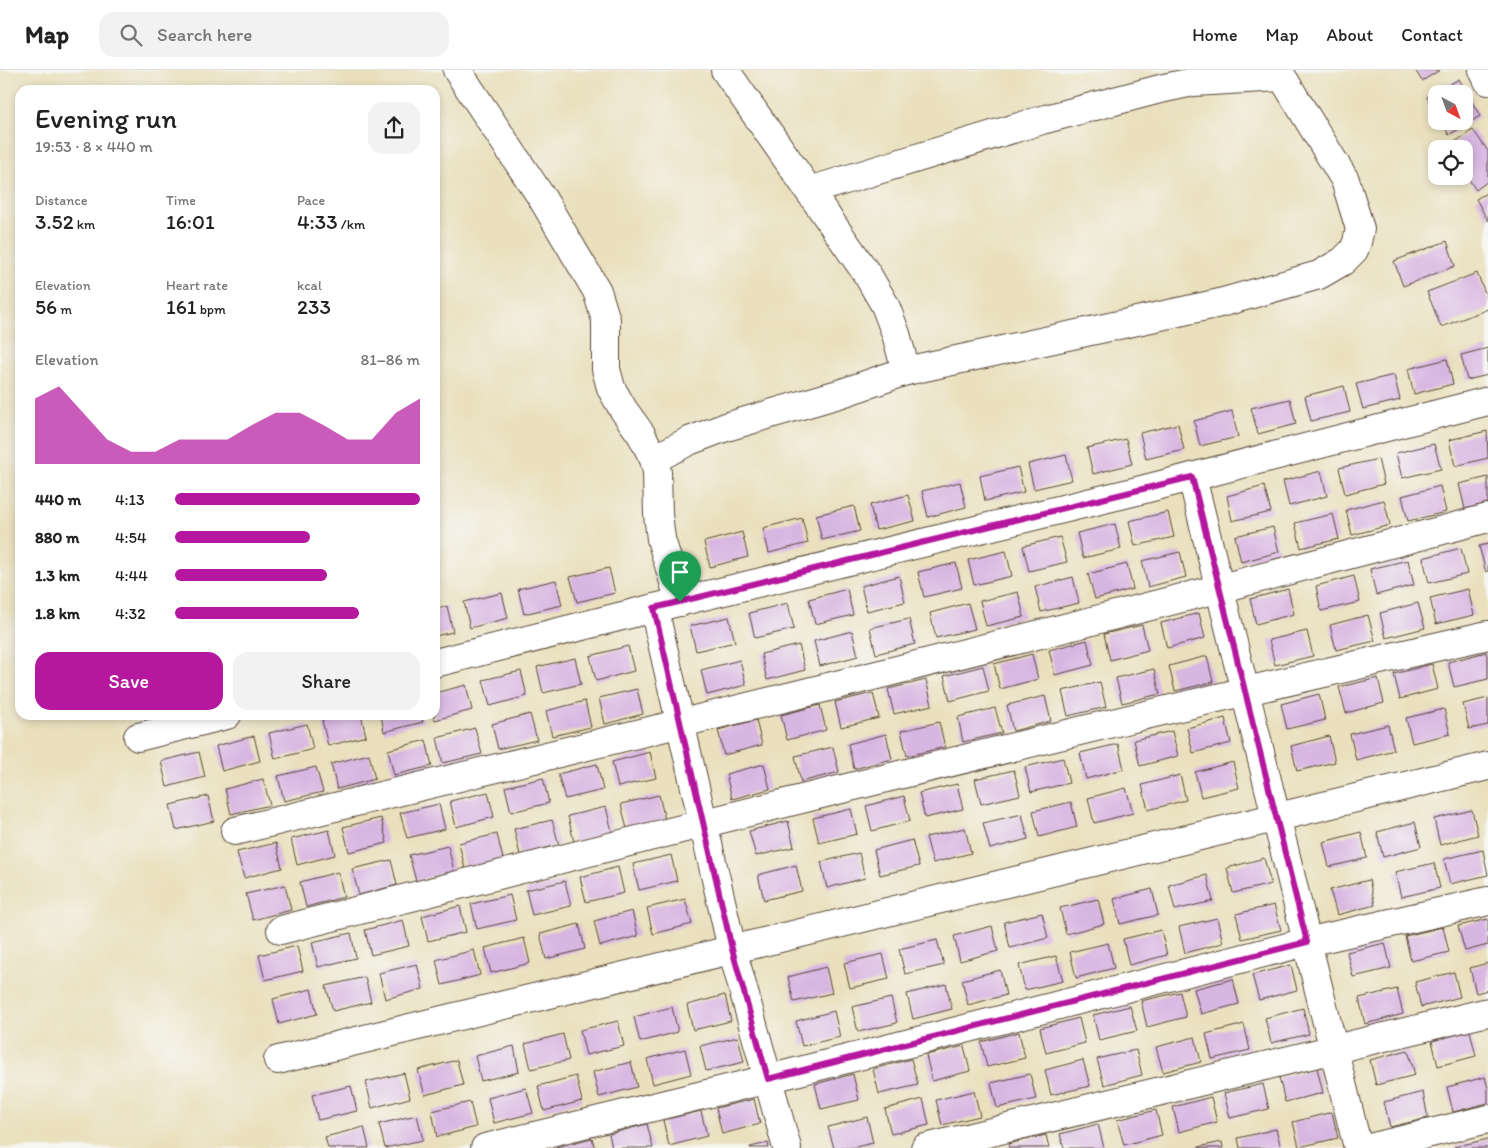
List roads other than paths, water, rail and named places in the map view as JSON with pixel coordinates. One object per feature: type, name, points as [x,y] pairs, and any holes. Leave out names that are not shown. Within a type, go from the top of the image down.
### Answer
[{"type":"street","points":[[457,70],[542,198],[597,291],[606,320],[606,369],[611,388],[641,434],[654,459],[657,472],[658,514],[661,539],[680,602]]},
{"type":"street","points":[[724,70],[867,274],[885,304],[896,334],[906,371]]},
{"type":"street","points":[[1483,70],[1488,81]]},
{"type":"street","points":[[654,459],[689,441],[726,427],[842,393],[906,371],[1220,303],[1318,275],[1343,261],[1354,250],[1360,229],[1345,180],[1280,73],[1193,82],[1160,89],[1042,120],[809,191]]},
{"type":"street","points":[[440,662],[1192,477],[1488,401]]},
{"type":"street","points":[[1192,477],[1358,1148]]},
{"type":"street","points":[[235,831],[680,724],[1220,590],[1488,518]]},
{"type":"street","points":[[654,608],[732,949],[787,1148]]},
{"type":"street","points":[[281,930],[703,823],[1245,690],[1488,635]]},
{"type":"street","points":[[138,737],[207,720]]},
{"type":"street","points":[[278,1060],[1488,766]]},
{"type":"street","points":[[485,1148],[768,1079],[1307,942],[1488,901]]},
{"type":"street","points":[[926,1148],[1488,1012]]},
{"type":"street","points":[[1368,1148],[1488,1119]]}]
